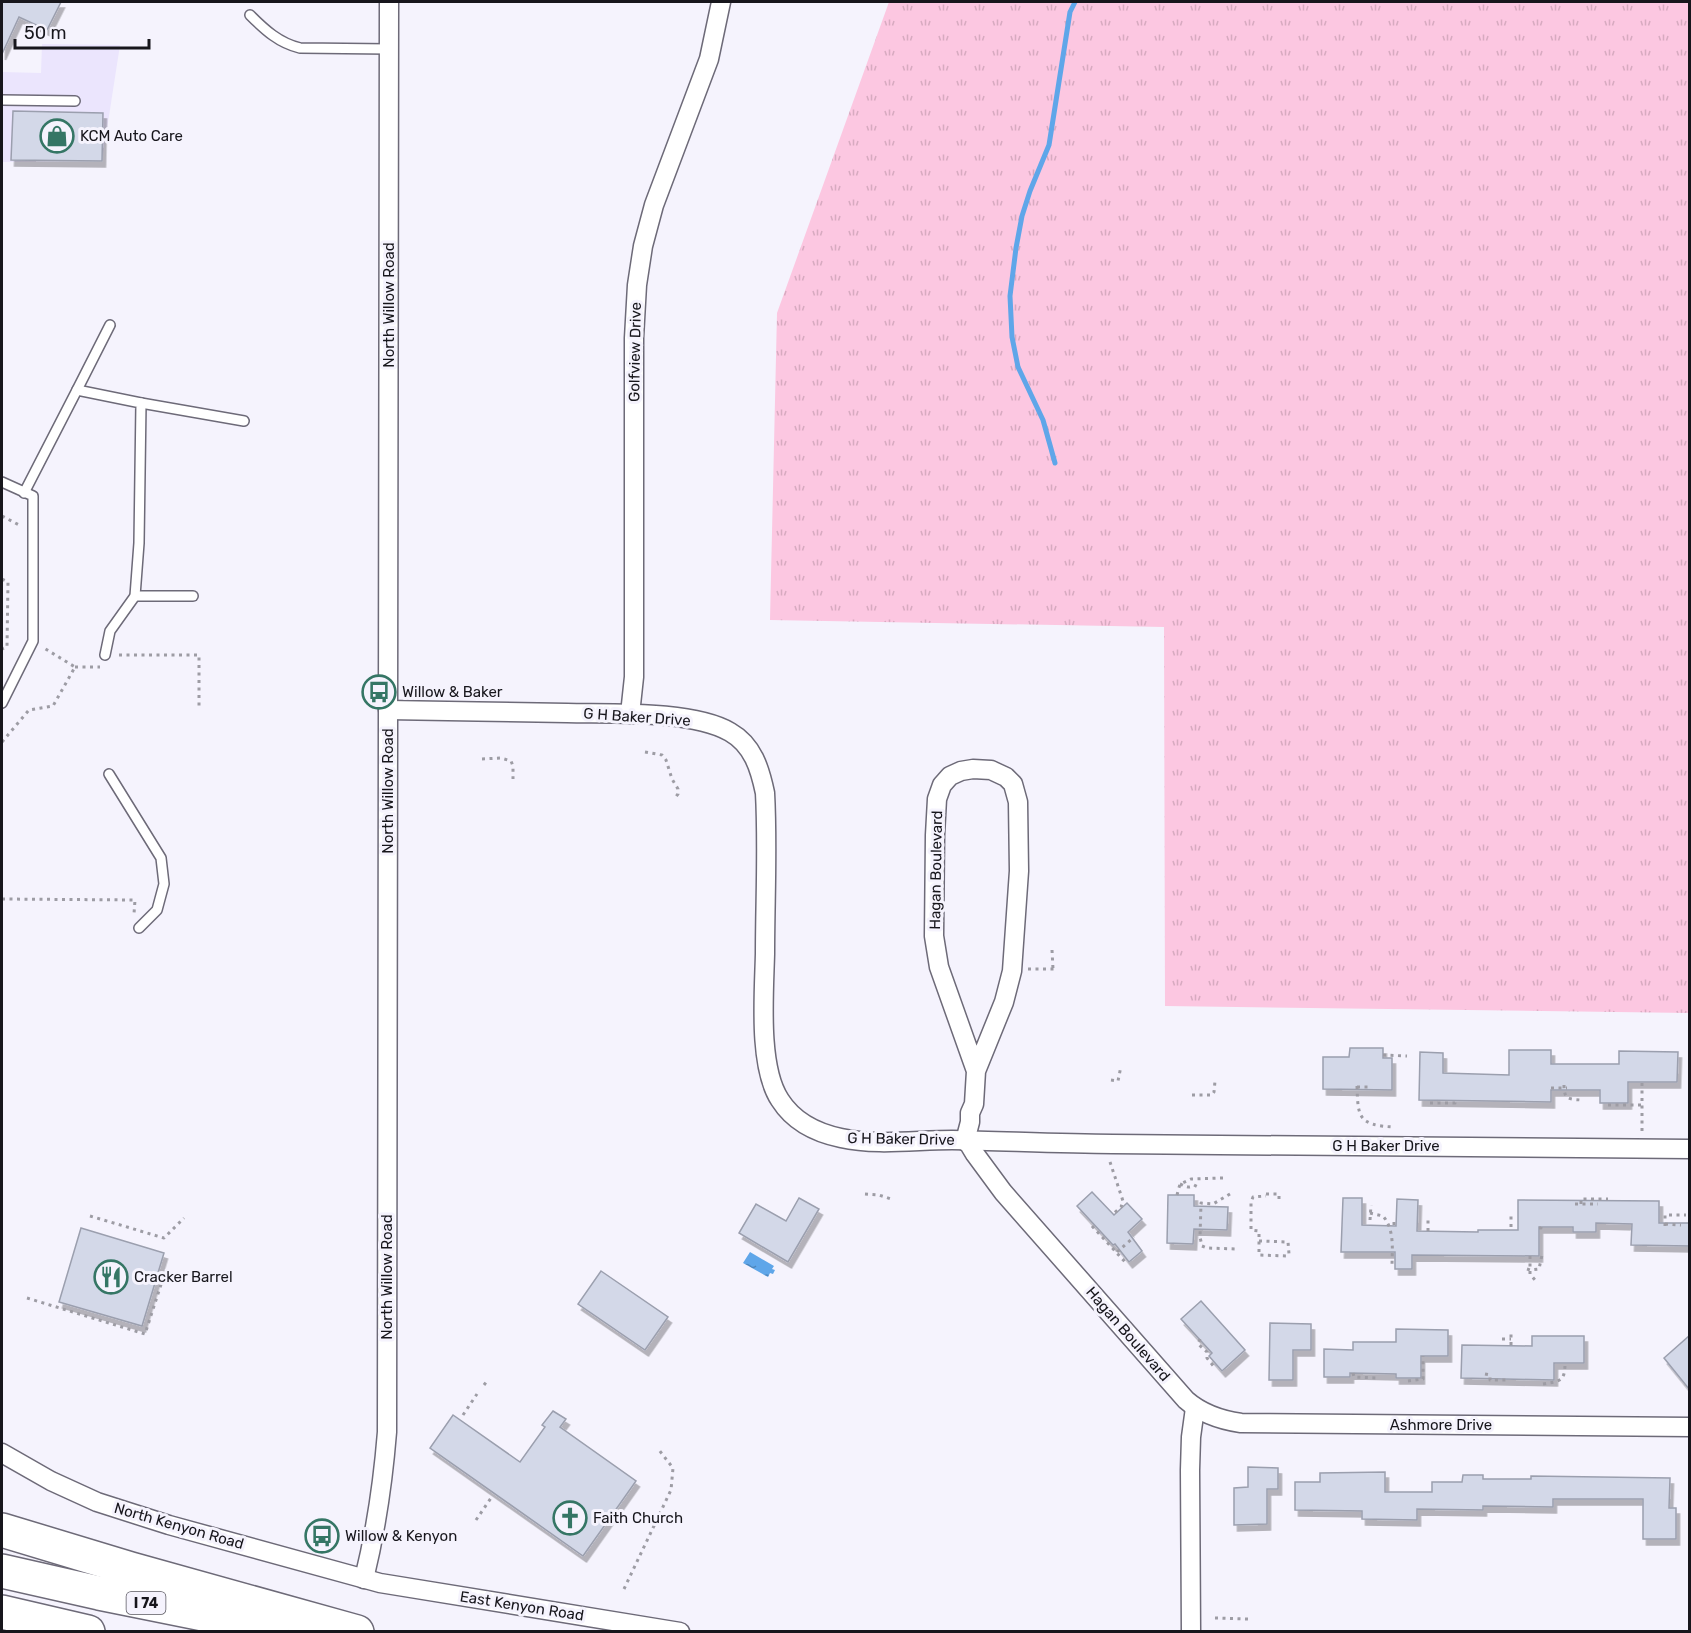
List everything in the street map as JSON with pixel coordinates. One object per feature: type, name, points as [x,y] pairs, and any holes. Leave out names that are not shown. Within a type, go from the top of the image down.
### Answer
[{"type":"highway","points":[[2,1530],[131,1569],[357,1632]]},
{"type":"highway","name":"I 74","points":[[2,1570],[99,1593],[292,1632]]},
{"type":"highway","points":[[2,1612],[88,1632]]},
{"type":"street","name":"North Willow Road","points":[[364,1579],[374,1540],[383,1484],[387,1432],[389,2]]},
{"type":"street","name":"Golfview Drive","points":[[630,714],[634,677],[634,338],[638,285],[643,246],[654,205],[709,59],[721,2]]},
{"type":"street","name":"G H Baker Drive","points":[[388,710],[630,714],[678,718],[712,724],[738,738],[752,752],[756,760],[762,775],[765,793],[766,1063],[779,1100],[803,1124],[819,1133],[844,1139],[876,1142],[1689,1149]]},
{"type":"street","name":"Hagan Boulevard","points":[[976,1071],[939,967],[934,936],[935,835],[938,799],[942,785],[950,776],[972,769],[991,770],[1006,777],[1013,784],[1018,802],[1019,871],[1012,967],[1004,1002],[976,1071],[974,1104],[965,1141],[1004,1192],[1195,1408]]},
{"type":"street","name":"Ashmore Drive","points":[[1195,1408],[1223,1420],[1240,1423],[1689,1427]]},
{"type":"street","points":[[1191,1632],[1190,1470],[1195,1408]]},
{"type":"street","name":"North Kenyon Road","points":[[2,1453],[51,1481],[98,1502],[170,1525],[364,1579]]},
{"type":"street","name":"East Kenyon Road","points":[[364,1579],[680,1632]]},
{"type":"lane","points":[[250,15],[273,37],[286,45],[300,48],[389,49]]},
{"type":"lane","points":[[2,100],[75,100]]},
{"type":"lane","points":[[24,493],[110,325]]},
{"type":"lane","points":[[77,390],[244,421]]},
{"type":"lane","points":[[105,655],[110,631],[135,596],[139,543],[141,403]]},
{"type":"lane","points":[[2,482],[33,496],[33,641],[2,703]]},
{"type":"lane","points":[[135,596],[193,596]]},
{"type":"lane","points":[[109,774],[161,858],[164,884],[157,910],[140,928]]},
{"type":"path","points":[[2,516],[33,531]]},
{"type":"path","points":[[2,579],[8,582],[7,647],[2,650]]},
{"type":"path","points":[[33,641],[75,667],[106,668]]},
{"type":"path","points":[[105,655],[199,656],[199,708]]},
{"type":"path","points":[[2,742],[29,710],[53,706],[75,667]]},
{"type":"path","points":[[645,752],[662,755],[666,760],[678,789],[675,798]]},
{"type":"path","points":[[482,759],[501,758],[511,761],[513,779]]},
{"type":"path","points":[[2,899],[135,900],[134,919]]},
{"type":"path","points":[[1012,967],[1054,969],[1052,950]]},
{"type":"path","points":[[1383,1055],[1407,1056]]},
{"type":"path","points":[[1111,1080],[1118,1081],[1121,1066]]},
{"type":"path","points":[[1192,1095],[1212,1095],[1215,1081]]},
{"type":"path","points":[[1642,1082],[1642,1149]]},
{"type":"path","points":[[1370,1087],[1357,1087],[1357,1105],[1360,1116],[1378,1126],[1395,1127]]},
{"type":"path","points":[[1551,1088],[1565,1087],[1567,1097],[1581,1100]]},
{"type":"path","points":[[1430,1103],[1455,1103],[1455,1101]]},
{"type":"path","points":[[1608,1105],[1642,1105]]},
{"type":"path","points":[[1104,1144],[1123,1201],[1121,1207],[1113,1214]]},
{"type":"path","points":[[1180,1184],[1191,1179],[1224,1178]]},
{"type":"path","points":[[1180,1184],[1186,1187],[1194,1185],[1198,1187]]},
{"type":"path","points":[[1177,1195],[1180,1184]]},
{"type":"path","points":[[865,1194],[891,1199]]},
{"type":"path","points":[[1230,1194],[1213,1204],[1201,1203],[1200,1237],[1202,1246],[1207,1248],[1236,1249]]},
{"type":"path","points":[[1259,1241],[1288,1242],[1289,1254],[1287,1256],[1259,1256],[1259,1241],[1259,1231],[1251,1230],[1253,1197],[1279,1194],[1278,1200]]},
{"type":"path","points":[[1598,1204],[1579,1205],[1581,1199],[1608,1199]]},
{"type":"path","points":[[1370,1220],[1371,1205]]},
{"type":"path","points":[[1370,1213],[1383,1216],[1389,1226],[1393,1265]]},
{"type":"path","points":[[1511,1214],[1511,1227]]},
{"type":"path","points":[[1681,1225],[1665,1225],[1665,1215],[1686,1215]]},
{"type":"path","points":[[90,1216],[164,1238],[184,1218]]},
{"type":"path","points":[[1428,1216],[1428,1231]]},
{"type":"path","points":[[1092,1226],[1107,1244],[1123,1256],[1126,1263]]},
{"type":"path","points":[[1117,1252],[1134,1237]]},
{"type":"path","points":[[1528,1269],[1539,1269],[1542,1255]]},
{"type":"path","points":[[1530,1256],[1528,1269],[1535,1280]]},
{"type":"path","points":[[27,1298],[145,1334],[167,1266]]},
{"type":"path","points":[[1511,1334],[1511,1345]]},
{"type":"path","points":[[1200,1339],[1198,1344],[1207,1352],[1207,1358],[1215,1368]]},
{"type":"path","points":[[1502,1339],[1511,1340]]},
{"type":"path","points":[[1408,1381],[1422,1379],[1423,1356]]},
{"type":"path","points":[[1543,1384],[1563,1378],[1565,1363]]},
{"type":"path","points":[[1353,1373],[1354,1377],[1378,1378]]},
{"type":"path","points":[[1485,1374],[1490,1375],[1490,1380],[1507,1380]]},
{"type":"path","points":[[463,1415],[477,1394]]},
{"type":"path","points":[[624,1589],[671,1490],[673,1468],[659,1450]]},
{"type":"path","points":[[476,1520],[491,1498]]},
{"type":"path","points":[[1215,1618],[1249,1619]]},
{"type":"shaded area","points":[[42,44],[120,45],[102,161],[2,162],[2,72],[41,73]]},
{"type":"green space","points":[[889,2],[1689,2],[1689,1013],[1165,1006],[1164,627],[770,620],[777,313]]},
{"type":"water","points":[[750,1252],[774,1266],[773,1274],[770,1273],[768,1277],[743,1263]]},
{"type":"building","points":[[2,2],[61,2],[47,30],[19,17],[2,54]]},
{"type":"building","name":"KCM Auto Care","points":[[13,111],[103,113],[102,161],[11,160]]},
{"type":"building","points":[[1350,1048],[1383,1048],[1383,1058],[1392,1058],[1392,1090],[1323,1089],[1323,1057],[1349,1057]]},
{"type":"building","points":[[1509,1050],[1551,1050],[1551,1064],[1619,1064],[1619,1051],[1678,1052],[1677,1082],[1628,1082],[1628,1103],[1600,1103],[1600,1090],[1551,1090],[1551,1102],[1419,1100],[1420,1052],[1443,1053],[1443,1073],[1509,1075]]},
{"type":"building","points":[[1092,1192],[1114,1215],[1127,1203],[1142,1219],[1128,1232],[1142,1251],[1129,1262],[1115,1244],[1113,1245],[1077,1206]]},
{"type":"building","points":[[1168,1195],[1194,1195],[1194,1206],[1228,1207],[1227,1230],[1194,1229],[1193,1244],[1167,1243]]},
{"type":"building","points":[[799,1198],[819,1209],[788,1262],[739,1233],[756,1204],[786,1221]]},
{"type":"building","points":[[1343,1198],[1362,1198],[1362,1225],[1396,1226],[1397,1199],[1418,1200],[1417,1231],[1478,1232],[1478,1230],[1518,1230],[1518,1200],[1659,1201],[1659,1223],[1689,1223],[1689,1246],[1631,1245],[1632,1224],[1596,1223],[1596,1232],[1573,1232],[1573,1227],[1539,1227],[1539,1256],[1412,1255],[1412,1269],[1395,1269],[1395,1252],[1341,1252]]},
{"type":"building","name":"Cracker Barrel","points":[[81,1228],[164,1253],[142,1326],[59,1302]]},
{"type":"building","points":[[601,1271],[668,1317],[645,1350],[578,1304]]},
{"type":"building","points":[[1201,1301],[1245,1350],[1222,1371],[1209,1356],[1212,1353],[1181,1319]]},
{"type":"building","points":[[1270,1323],[1311,1324],[1311,1350],[1293,1350],[1293,1380],[1269,1380]]},
{"type":"building","points":[[1396,1329],[1448,1330],[1448,1356],[1421,1356],[1421,1378],[1396,1378],[1396,1374],[1350,1373],[1350,1377],[1324,1377],[1324,1349],[1353,1350],[1353,1342],[1396,1342]]},
{"type":"building","points":[[1532,1336],[1584,1336],[1584,1363],[1554,1363],[1554,1380],[1461,1378],[1462,1345],[1532,1346]]},
{"type":"building","points":[[1689,1336],[1689,1389],[1664,1358]]},
{"type":"building","name":"Faith Church","points":[[553,1411],[566,1419],[560,1427],[636,1481],[583,1556],[430,1448],[453,1415],[520,1462],[545,1427],[542,1425]]},
{"type":"building","points":[[1248,1467],[1278,1468],[1278,1489],[1267,1489],[1267,1524],[1234,1525],[1234,1488],[1248,1487]]},
{"type":"building","points":[[1385,1472],[1385,1492],[1432,1492],[1432,1482],[1462,1482],[1463,1475],[1483,1475],[1483,1479],[1531,1479],[1531,1476],[1670,1478],[1669,1508],[1676,1508],[1676,1539],[1643,1539],[1643,1499],[1553,1499],[1553,1507],[1483,1506],[1483,1510],[1417,1509],[1417,1520],[1362,1519],[1362,1511],[1295,1510],[1295,1482],[1320,1482],[1320,1473]]},
{"type":"waterway","points":[[1055,463],[1043,420],[1018,367],[1012,337],[1010,296],[1022,216],[1049,145],[1070,12],[1075,2]]},
{"type":"place","name":"KCM Auto Care","points":[[57,136]]},
{"type":"place","name":"Willow & Baker","points":[[379,692]]},
{"type":"place","name":"Cracker Barrel","points":[[111,1277]]},
{"type":"place","name":"Faith Church","points":[[570,1518]]},
{"type":"place","name":"Willow & Kenyon","points":[[322,1536]]}]
